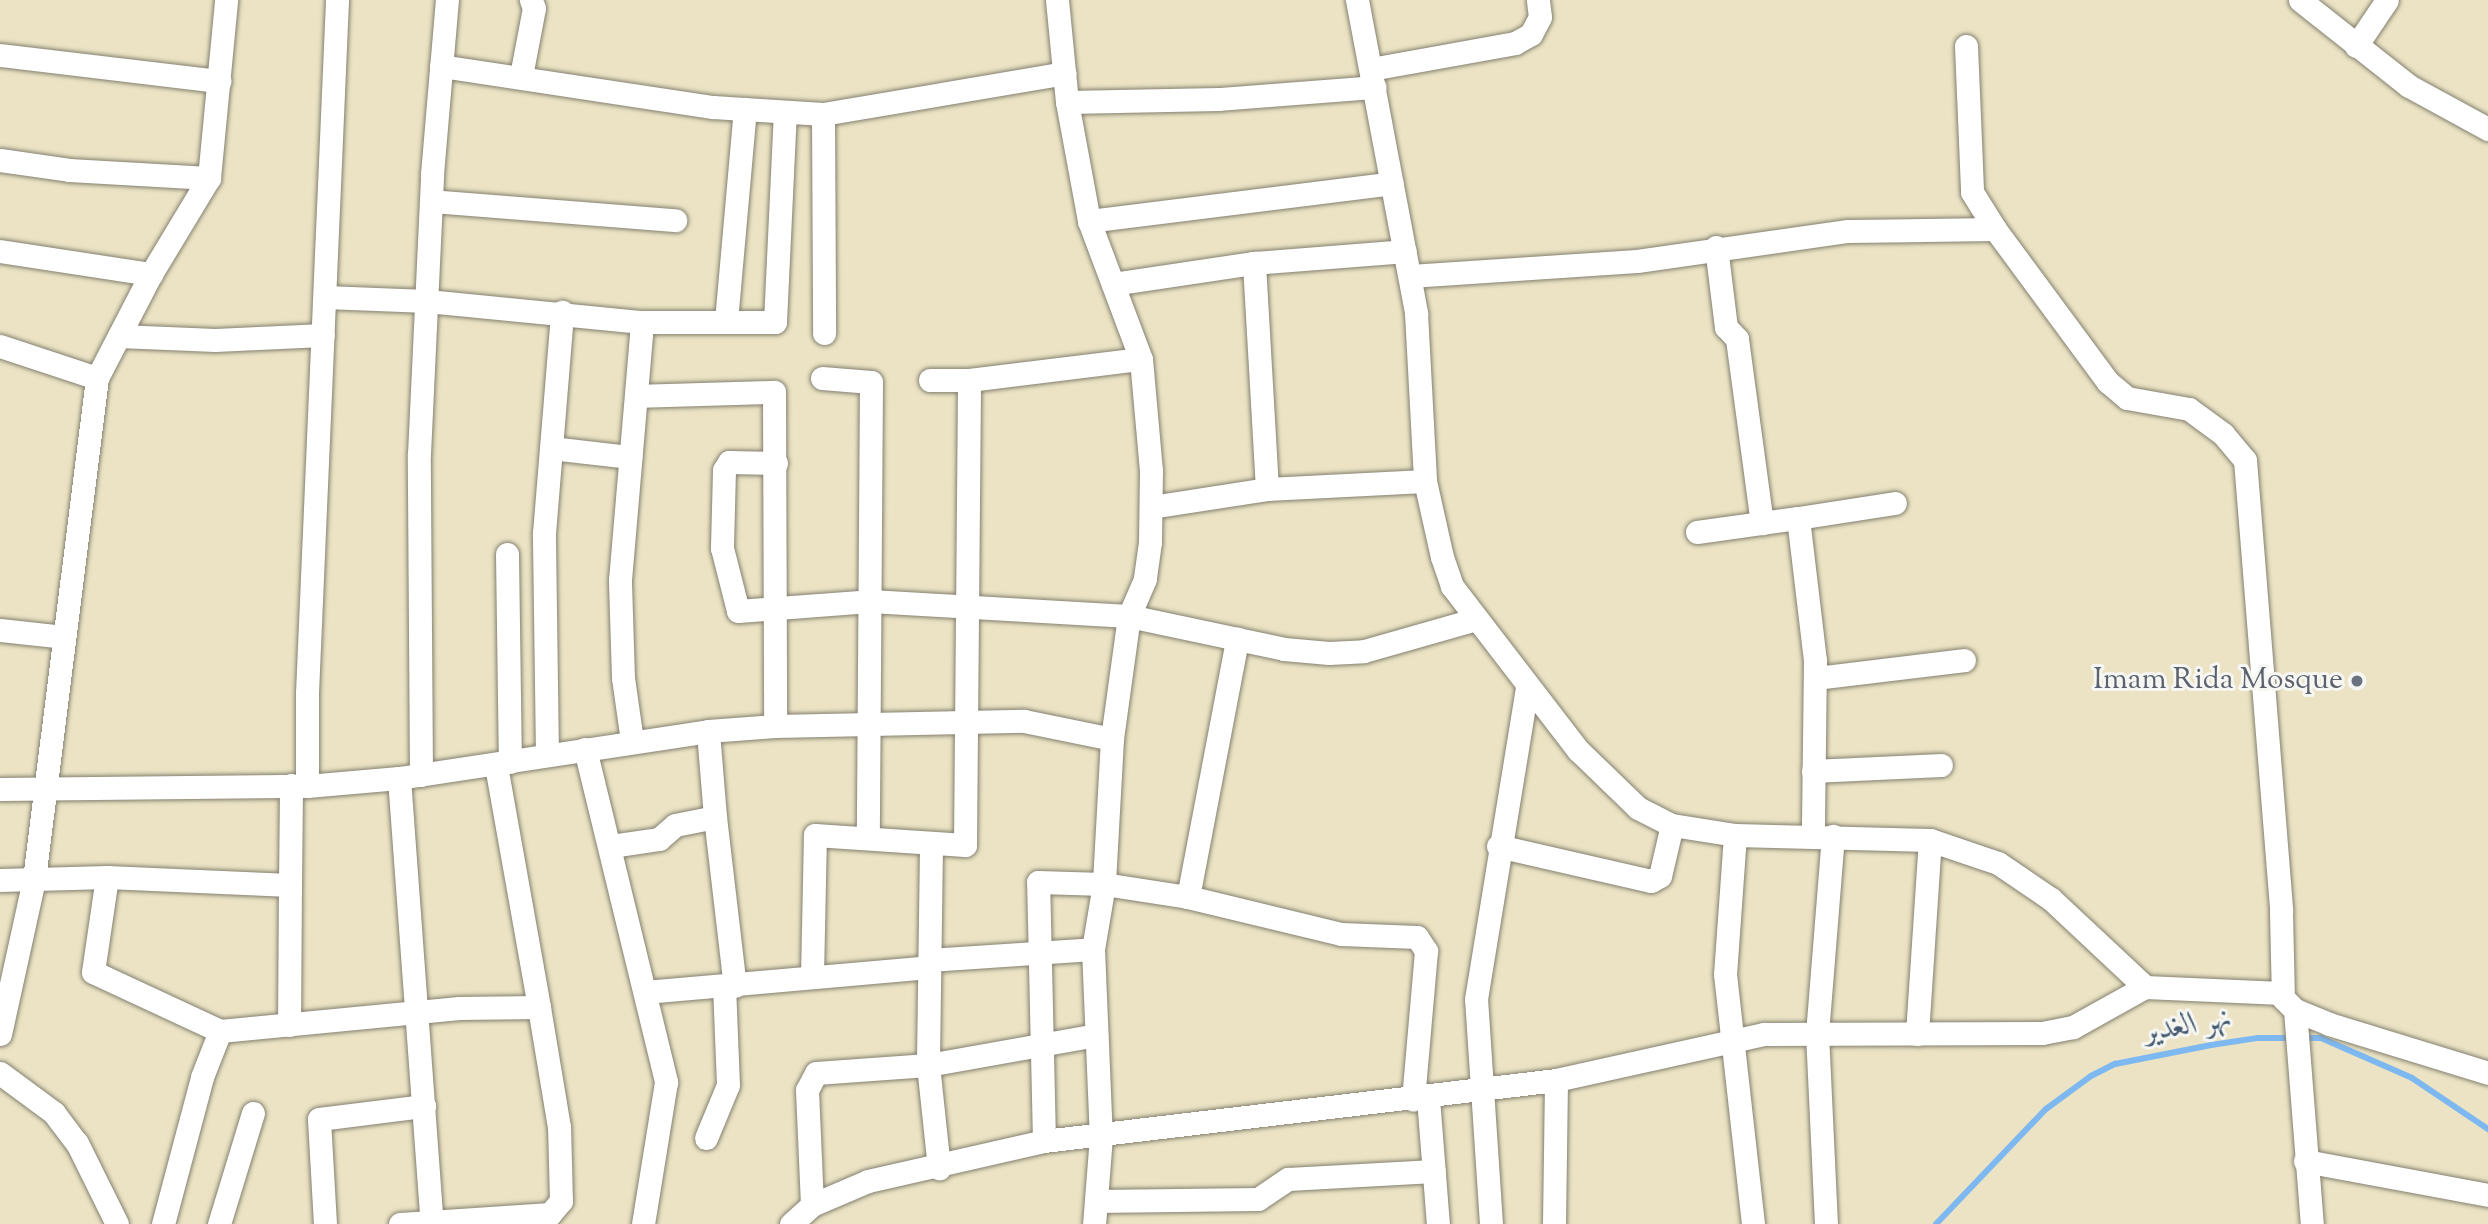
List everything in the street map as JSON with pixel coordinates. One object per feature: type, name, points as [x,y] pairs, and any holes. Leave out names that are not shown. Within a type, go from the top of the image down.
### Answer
[{"type":"street","points":[[0,1034],[34,879],[97,378],[151,274],[209,178],[226,0]]},
{"type":"street","points":[[289,1025],[290,885],[299,786],[323,335],[337,0]]},
{"type":"street","points":[[421,775],[419,454],[431,201],[447,0]]},
{"type":"street","points":[[521,76],[534,8],[531,0]]},
{"type":"street","points":[[1057,0],[1066,102],[1089,221],[1140,359],[1152,507],[1145,579],[1129,616],[1112,738],[1104,884],[1093,949],[1101,1136],[1095,1213],[1133,1198],[1179,1204],[1258,1199],[1288,1179],[1434,1171]]},
{"type":"street","points":[[1357,0],[1416,313],[1425,481],[1452,586],[1578,750],[1618,789],[1639,808],[1672,825],[1735,835],[1930,840],[1998,863],[2051,899],[2146,987],[2291,1008],[2488,1073]]},
{"type":"street","points":[[1066,102],[1219,99],[1373,78],[1515,43],[1531,34],[1540,17],[1538,0]]},
{"type":"street","points":[[2300,0],[2409,86],[2488,129]]},
{"type":"street","points":[[2356,46],[2387,0]]},
{"type":"street","points":[[1966,46],[1972,192],[1995,229],[2108,382],[2127,398],[2189,409],[2223,434],[2245,460],[2281,912],[2297,1045],[2305,1161],[2313,1224]]},
{"type":"street","points":[[0,55],[219,81]]},
{"type":"street","points":[[441,66],[745,109],[823,114],[1065,74]]},
{"type":"street","points":[[726,321],[745,109]]},
{"type":"street","points":[[325,297],[427,301],[642,323],[775,323],[785,113]]},
{"type":"street","points":[[823,114],[824,333]]},
{"type":"street","points":[[0,160],[69,170],[209,178]]},
{"type":"street","points":[[1089,221],[1392,183]]},
{"type":"street","points":[[431,201],[675,220]]},
{"type":"street","points":[[1410,276],[1637,261],[1716,247],[1848,231],[1995,229]]},
{"type":"street","points":[[1716,247],[1726,327],[1737,339],[1762,523]]},
{"type":"street","points":[[0,251],[151,274]]},
{"type":"street","points":[[1113,284],[1254,263],[1405,251]]},
{"type":"street","points":[[1254,263],[1267,489]]},
{"type":"street","points":[[547,755],[544,533],[562,313]]},
{"type":"street","points":[[632,741],[620,625],[630,457],[642,323]]},
{"type":"street","points":[[119,336],[215,340],[323,335]]},
{"type":"street","points":[[0,346],[97,378]]},
{"type":"street","points":[[930,380],[970,380],[1140,359]]},
{"type":"street","points":[[822,379],[871,382],[868,837]]},
{"type":"street","points":[[812,977],[815,835],[868,837],[931,846],[965,845],[970,380]]},
{"type":"street","points":[[637,396],[774,392],[775,726]]},
{"type":"street","points":[[551,448],[630,457]]},
{"type":"street","points":[[776,463],[729,462],[724,470],[720,530],[725,570],[738,611],[870,601],[967,605],[1129,616],[1284,649],[1364,651],[1476,619]]},
{"type":"street","points":[[1152,507],[1267,489],[1425,481]]},
{"type":"street","points":[[1697,532],[1895,503]]},
{"type":"street","points":[[1798,518],[1816,678],[1813,771],[1823,836],[1817,1034],[1826,1224]]},
{"type":"street","points":[[400,1224],[550,1214],[561,1201],[559,1127],[503,763],[507,554]]},
{"type":"street","points":[[0,630],[64,637]]},
{"type":"street","points":[[1188,897],[1237,639]]},
{"type":"street","points":[[1816,678],[1964,660]]},
{"type":"street","points":[[1491,1224],[1480,1091],[1476,999],[1498,846],[1528,688]]},
{"type":"street","points":[[0,789],[299,786],[398,778],[632,741],[775,726],[966,720],[1024,721],[1112,738]]},
{"type":"street","points":[[706,1138],[728,1085],[730,986],[708,731]]},
{"type":"street","points":[[585,749],[611,846],[666,1091],[643,1224]]},
{"type":"street","points":[[1813,771],[1941,765]]},
{"type":"street","points":[[398,778],[419,1012],[432,1223]]},
{"type":"street","points":[[611,846],[660,839],[675,825],[715,817]]},
{"type":"street","points":[[1498,846],[1651,881],[1660,876],[1672,825]]},
{"type":"street","points":[[1735,835],[1725,974],[1753,1224]]},
{"type":"street","points":[[1917,1034],[1930,840]]},
{"type":"street","points":[[931,846],[928,1065],[939,1168]]},
{"type":"street","points":[[0,880],[107,877],[290,885]]},
{"type":"street","points":[[107,877],[93,972],[220,1031],[419,1012],[539,1007]]},
{"type":"street","points":[[1044,1141],[1044,1043],[1038,951],[1038,882],[1104,884],[1188,897],[1341,934],[1411,936],[1422,940],[1426,951],[1421,1099],[1434,1171],[1438,1224]]},
{"type":"street","points":[[645,992],[730,986],[1038,951],[1093,949]]},
{"type":"street","points":[[791,1224],[812,1205],[868,1181],[939,1168],[1044,1141],[1101,1136],[1218,1119],[1421,1099],[1556,1080],[1732,1040],[1817,1034],[2015,1035],[2073,1027],[2146,987]]},
{"type":"street","points":[[163,1224],[202,1077],[220,1031]]},
{"type":"street","points":[[812,1205],[807,1090],[816,1073],[928,1065],[1096,1034]]},
{"type":"street","points":[[0,1073],[54,1113],[77,1143],[117,1224]]},
{"type":"street","points":[[1554,1224],[1556,1080]]},
{"type":"street","points":[[326,1224],[319,1119],[424,1106]]},
{"type":"street","points":[[219,1224],[253,1113]]},
{"type":"street","points":[[2305,1161],[2488,1195]]},
{"type":"waterway","name":"نهر الغدير","points":[[1936,1224],[2046,1109],[2091,1076],[2115,1064],[2211,1045],[2258,1038],[2321,1038],[2412,1078],[2488,1129]]},
{"type":"place","name":"Imam Rida Mosque","points":[[2357,681]]}]
